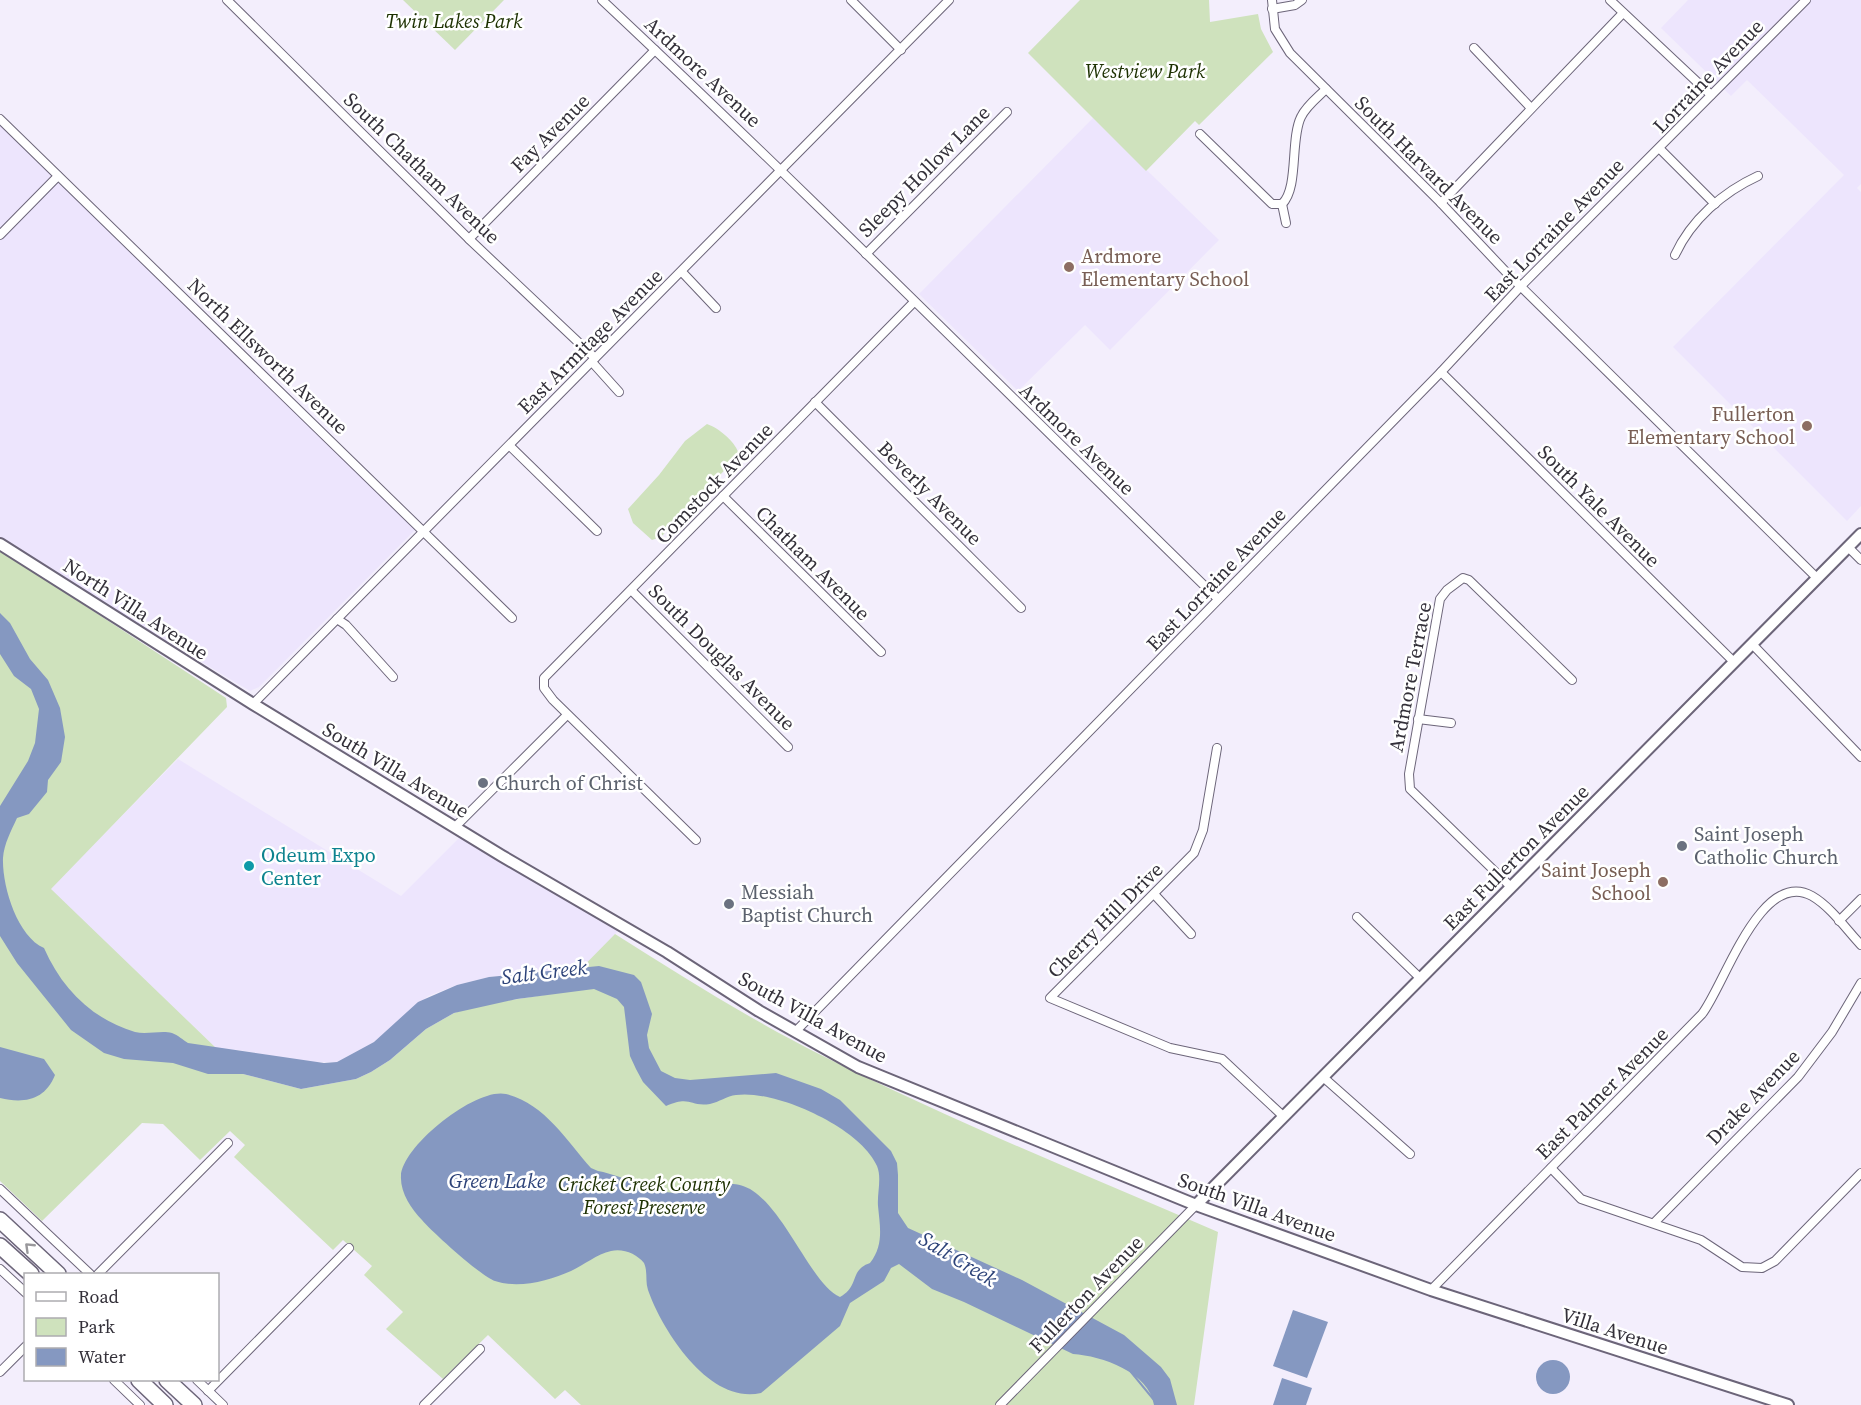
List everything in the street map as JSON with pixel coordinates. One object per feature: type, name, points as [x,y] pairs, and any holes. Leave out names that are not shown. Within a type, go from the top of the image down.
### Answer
[{"type":"highway","points":[[0,1220],[56,1273]]},
{"type":"highway","points":[[0,1246],[29,1273]]},
{"type":"highway","points":[[140,1381],[165,1405]]},
{"type":"highway","points":[[168,1381],[194,1405]]},
{"type":"main road","name":"East Fullerton Avenue","points":[[1196,1205],[1861,534]]},
{"type":"main road","name":"North Villa Avenue","points":[[0,544],[253,704]]},
{"type":"main road","name":"South Villa Avenue","points":[[253,704],[667,952],[795,1032],[858,1067],[1196,1205],[1431,1290]]},
{"type":"main road","name":"Villa Avenue","points":[[1431,1290],[1788,1405]]},
{"type":"street","name":"South Chatham Avenue","points":[[227,0],[594,360],[619,392]]},
{"type":"street","name":"Ardmore Avenue","points":[[602,0],[781,168],[914,302],[1218,599]]},
{"type":"street","points":[[850,0],[901,50]]},
{"type":"street","name":"East Armitage Avenue","points":[[253,704],[949,0]]},
{"type":"street","name":"South Harvard Avenue","points":[[1272,0],[1275,29],[1283,45],[1521,286],[1817,578]]},
{"type":"street","points":[[1272,9],[1295,5],[1302,0]]},
{"type":"street","points":[[1610,0],[1711,95]]},
{"type":"street","name":"Lorraine Avenue","points":[[1660,149],[1806,0]]},
{"type":"street","points":[[1441,203],[1530,107],[1623,13]]},
{"type":"street","points":[[1474,48],[1530,107]]},
{"type":"street","name":"Fay Avenue","points":[[469,238],[655,50]]},
{"type":"street","points":[[1286,223],[1282,204],[1289,194],[1299,120],[1306,108],[1326,89]]},
{"type":"street","name":"Sleepy Hollow Lane","points":[[866,254],[1006,112]]},
{"type":"street","name":"North Ellsworth Avenue","points":[[0,118],[423,532],[432,537],[512,618]]},
{"type":"street","points":[[1200,134],[1272,204],[1282,204]]},
{"type":"street","points":[[1660,149],[1715,204]]},
{"type":"street","name":"East Lorraine Avenue","points":[[795,1032],[1441,372],[1521,286],[1660,149]]},
{"type":"street","points":[[0,235],[58,176]]},
{"type":"street","points":[[1675,255],[1683,237],[1730,189],[1758,176]]},
{"type":"street","points":[[682,272],[716,308]]},
{"type":"street","name":"Comstock Avenue","points":[[567,715],[544,688],[544,678],[914,302]]},
{"type":"street","name":"South Yale Avenue","points":[[1441,372],[1734,662]]},
{"type":"street","name":"Beverly Avenue","points":[[815,402],[1021,608]]},
{"type":"street","points":[[510,446],[597,531]]},
{"type":"street","name":"Chatham Avenue","points":[[723,496],[881,652]]},
{"type":"street","points":[[1848,547],[1861,560]]},
{"type":"street","name":"Ardmore Terrace","points":[[1511,887],[1410,789],[1409,774],[1440,599],[1447,590],[1463,578],[1469,580],[1572,680]]},
{"type":"street","name":"South Douglas Avenue","points":[[632,591],[789,747]]},
{"type":"street","points":[[337,619],[346,625],[393,677]]},
{"type":"street","points":[[1752,644],[1861,757]]},
{"type":"street","points":[[455,827],[567,715],[696,840]]},
{"type":"street","points":[[1418,719],[1451,723]]},
{"type":"street","name":"Cherry Hill Drive","points":[[1217,748],[1203,830],[1194,853],[1050,998],[1170,1048],[1222,1059],[1283,1116]]},
{"type":"street","name":"East Palmer Avenue","points":[[1431,1290],[1702,1014],[1715,997],[1746,933],[1771,901],[1785,893],[1809,894],[1839,921]]},
{"type":"street","points":[[1154,894],[1191,934]]},
{"type":"street","points":[[1861,899],[1839,921],[1861,945]]},
{"type":"street","points":[[1357,917],[1420,978]]},
{"type":"street","name":"Drake Avenue","points":[[1654,1223],[1798,1077],[1832,1032],[1861,983]]},
{"type":"street","points":[[1323,1077],[1410,1154]]},
{"type":"street","points":[[100,1273],[228,1143]]},
{"type":"street","points":[[1551,1168],[1581,1199],[1701,1240],[1742,1267],[1762,1268],[1775,1261],[1861,1173]]},
{"type":"street","points":[[0,1190],[88,1273]]},
{"type":"street","name":"Fullerton Avenue","points":[[1000,1405],[1196,1205]]},
{"type":"street","points":[[219,1379],[349,1248]]},
{"type":"street","points":[[0,1269],[24,1291]]},
{"type":"street","points":[[0,1372],[24,1348]]},
{"type":"street","points":[[424,1405],[480,1349]]},
{"type":"street","points":[[115,1381],[140,1405]]},
{"type":"street","points":[[198,1381],[223,1405]]},
{"type":"street","points":[[208,1390],[217,1381]]},
{"type":"shaded area","name":"Fullerton Elementary School","points":[[1688,0],[1861,0],[1861,184],[1857,188],[1861,192],[1861,506],[1847,521],[1673,347],[1844,175],[1747,80],[1731,96],[1661,28]]},
{"type":"shaded area","name":"Ardmore Elementary School","points":[[1093,118],[1219,240],[1110,350],[1085,325],[1018,391],[919,294]]},
{"type":"shaded area","points":[[0,123],[416,529],[259,687],[250,691],[0,541]]},
{"type":"shaded area","points":[[178,759],[401,896],[463,834],[621,928],[583,967],[489,977],[457,985],[428,996],[374,1042],[337,1062],[306,1062],[239,1050],[217,1049],[50,889]]},
{"type":"green space","name":"Twin Lakes Park","points":[[403,0],[504,0],[455,50]]},
{"type":"green space","name":"Westview Park","points":[[1080,0],[1209,0],[1210,22],[1258,14],[1261,29],[1273,52],[1199,125],[1195,121],[1146,171],[1028,53]]},
{"type":"green space","points":[[707,424],[727,436],[738,450],[739,455],[661,537],[652,540],[633,523],[628,509],[659,475],[685,441]]},
{"type":"green space","name":"Cricket Creek County Forest Preserve","points":[[0,550],[226,698],[227,707],[51,889],[243,1074],[301,1089],[356,1079],[390,1060],[426,1029],[454,1013],[479,1005],[557,993],[615,934],[743,1013],[823,1056],[970,1125],[1218,1232],[1194,1405],[581,1405],[565,1390],[555,1399],[488,1335],[443,1379],[386,1329],[403,1312],[364,1275],[372,1266],[343,1240],[333,1250],[234,1157],[245,1145],[230,1131],[200,1160],[163,1124],[142,1123],[42,1221],[0,1181]]},
{"type":"water","name":"Green Lake","points":[[0,613],[10,623],[30,659],[48,680],[60,708],[65,737],[61,762],[48,780],[47,792],[29,814],[17,818],[8,838],[3,869],[8,896],[26,933],[44,948],[51,963],[69,989],[92,1011],[135,1032],[168,1032],[188,1043],[324,1063],[337,1062],[374,1042],[418,1002],[457,985],[489,977],[599,966],[634,975],[641,982],[652,1014],[647,1035],[649,1048],[661,1071],[675,1078],[690,1080],[776,1073],[821,1089],[840,1100],[891,1151],[897,1163],[898,1213],[908,1228],[1022,1280],[1124,1335],[1161,1367],[1170,1379],[1177,1405],[1154,1405],[1143,1383],[1122,1368],[1097,1358],[1073,1354],[932,1289],[899,1264],[891,1268],[884,1281],[850,1303],[840,1326],[761,1393],[742,1394],[723,1388],[706,1376],[676,1343],[664,1325],[648,1290],[644,1263],[634,1254],[620,1250],[611,1251],[576,1269],[543,1281],[513,1284],[489,1278],[446,1244],[418,1216],[404,1194],[401,1176],[405,1164],[427,1135],[460,1109],[493,1094],[506,1094],[520,1099],[543,1114],[591,1168],[598,1171],[667,1192],[688,1193],[725,1184],[743,1186],[753,1191],[777,1216],[820,1279],[840,1297],[850,1288],[859,1270],[870,1263],[877,1249],[880,1229],[877,1166],[868,1152],[854,1138],[815,1114],[772,1098],[736,1095],[710,1104],[680,1101],[666,1106],[643,1082],[630,1056],[624,1007],[617,999],[594,989],[517,999],[454,1013],[426,1029],[390,1060],[371,1072],[356,1079],[301,1089],[243,1074],[208,1074],[173,1063],[124,1059],[104,1053],[71,1030],[17,963],[0,936],[0,806],[28,761],[35,743],[39,709],[31,689],[14,676],[0,654]]},
{"type":"water","points":[[0,1047],[44,1059],[55,1075],[46,1090],[40,1095],[25,1100],[0,1098]]},
{"type":"water","points":[[1293,1310],[1328,1322],[1307,1378],[1273,1366]]},
{"type":"water","points":[[1553,1360],[1565,1365],[1570,1377],[1565,1389],[1553,1394],[1541,1389],[1536,1377],[1541,1365]]},
{"type":"water","points":[[1282,1378],[1312,1388],[1306,1405],[1273,1405]]},
{"type":"waterway","name":"Salt Creek","points":[[1131,1372],[1158,1405]]},
{"type":"place","name":"Ardmore Elementary School","points":[[1069,267]]},
{"type":"place","name":"Fullerton Elementary School","points":[[1807,426]]},
{"type":"place","name":"Church of Christ","points":[[483,783]]},
{"type":"place","name":"Saint Joseph Catholic Church","points":[[1682,846]]},
{"type":"place","name":"Odeum Expo Center","points":[[249,866]]},
{"type":"place","name":"Saint Joseph School","points":[[1663,882]]},
{"type":"place","name":"Messiah Baptist Church","points":[[729,904]]}]
